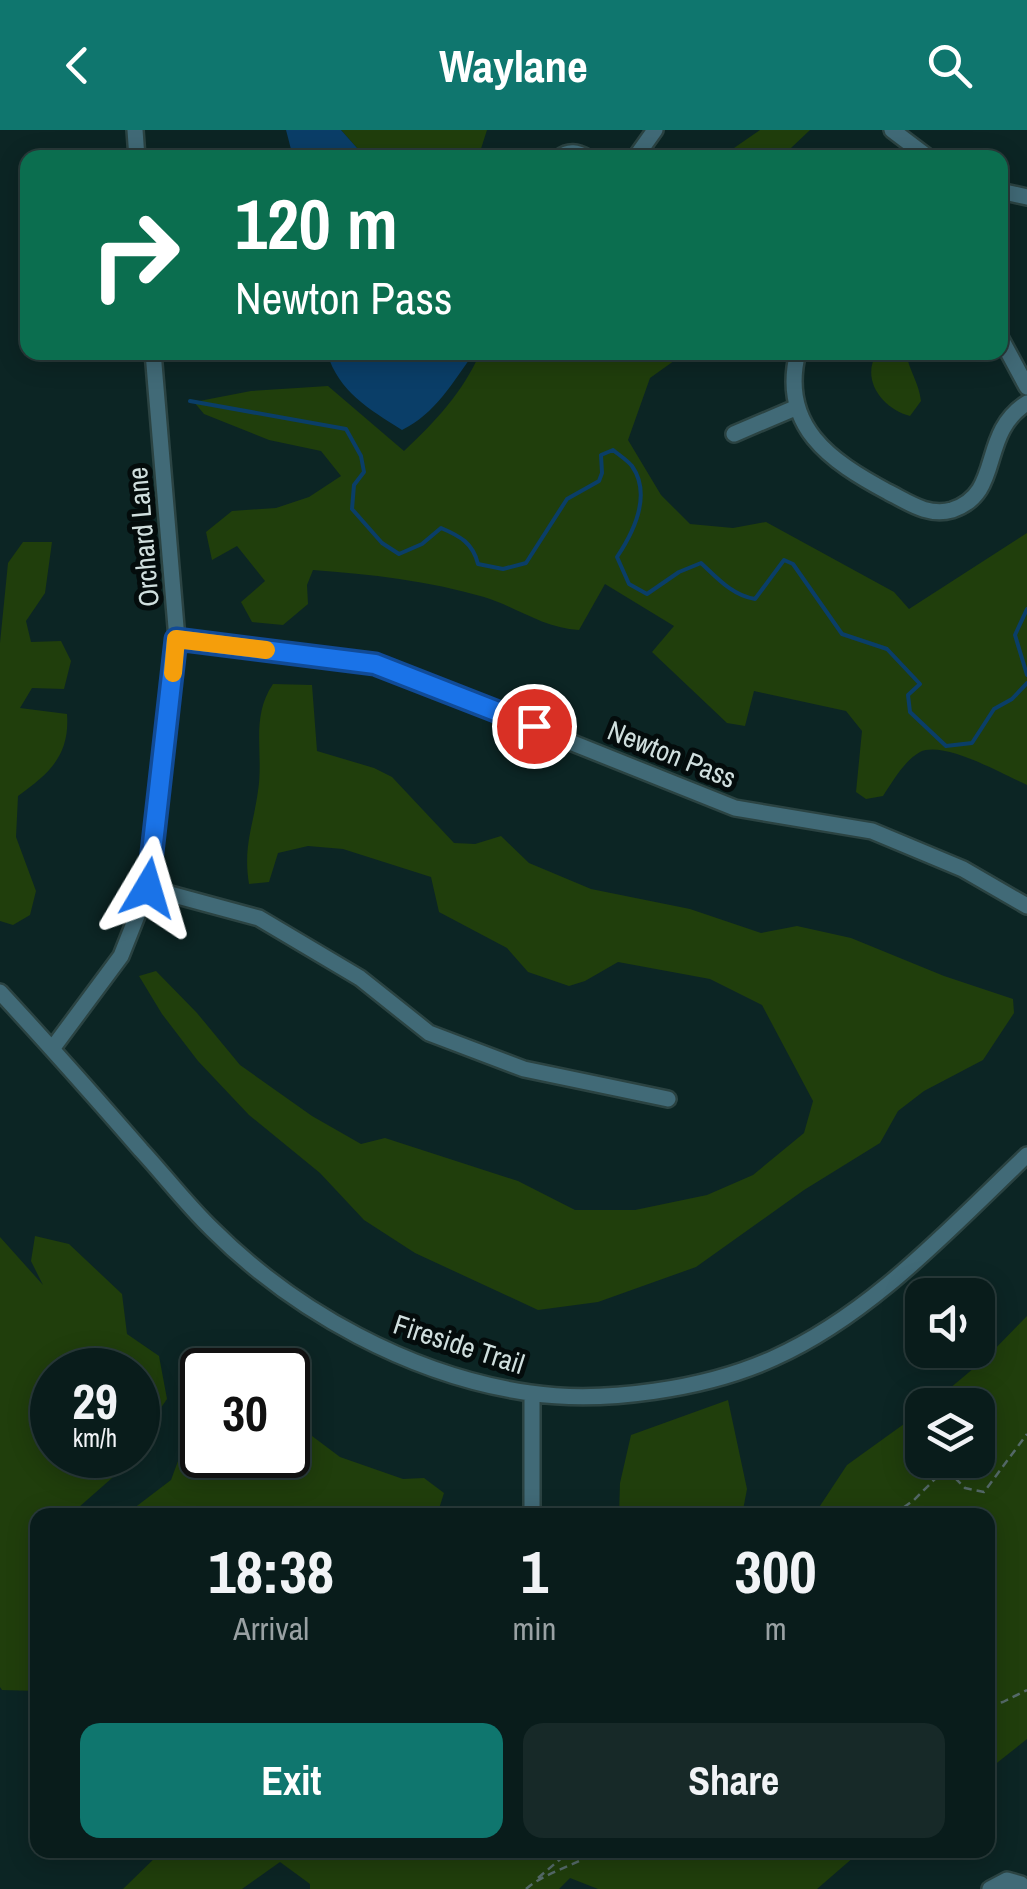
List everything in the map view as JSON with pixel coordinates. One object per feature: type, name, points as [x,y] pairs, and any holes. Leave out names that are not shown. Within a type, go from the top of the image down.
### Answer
[{"type":"street","points":[[892,130],[901,147],[909,150]]},
{"type":"street","points":[[1008,352],[1027,387]]},
{"type":"street","name":"Orchard Lane","points":[[52,1049],[121,956],[148,888],[176,639],[154,360]]},
{"type":"street","points":[[796,360],[796,408],[817,444],[846,470],[926,512],[947,511],[967,504],[984,483],[996,436],[1006,420],[1027,402]]},
{"type":"street","points":[[734,434],[796,408]]},
{"type":"street","name":"Newton Pass","points":[[176,639],[375,664],[735,808],[872,832],[963,869],[1027,906]]},
{"type":"street","points":[[148,888],[260,918],[360,978],[429,1033],[524,1069],[668,1099]]},
{"type":"street","name":"Fireside Trail","points":[[0,992],[212,1230],[298,1302],[388,1351],[480,1382],[532,1394],[630,1396],[727,1376],[776,1357],[838,1322],[919,1257],[1027,1156]]},
{"type":"street","points":[[532,1394],[532,1508]]},
{"type":"street","points":[[990,1889],[1007,1880],[1026,1889]]},
{"type":"path","points":[[903,1508],[938,1476],[952,1475],[965,1488],[984,1492],[1027,1434]]},
{"type":"path","points":[[995,1704],[1027,1690]]},
{"type":"path","points":[[526,1889],[560,1858]]},
{"type":"path","points":[[534,1882],[580,1858]]},
{"type":"green space","points":[[341,130],[487,130],[481,150],[359,150]]},
{"type":"green space","points":[[760,130],[810,130],[786,150],[731,150]]},
{"type":"green space","points":[[476,360],[675,360],[650,378],[628,440],[661,495],[690,524],[733,528],[766,522],[894,592],[909,609],[1027,533],[1027,785],[958,755],[931,750],[920,752],[909,761],[883,796],[866,799],[856,792],[862,731],[846,711],[754,691],[745,726],[727,723],[652,652],[674,626],[605,584],[579,630],[554,625],[484,597],[442,587],[313,570],[307,585],[308,604],[283,625],[252,622],[241,602],[265,581],[237,546],[212,560],[206,532],[232,511],[276,508],[309,497],[341,476],[321,451],[269,440],[204,414],[194,402],[251,391],[328,386],[404,451],[465,381]]},
{"type":"green space","points":[[908,360],[921,401],[910,416],[891,407],[877,392],[872,363]]},
{"type":"green space","points":[[23,542],[52,542],[45,593],[26,621],[31,642],[61,641],[71,661],[64,689],[32,688],[20,708],[67,714],[67,728],[56,762],[18,796],[16,837],[36,891],[30,915],[13,925],[0,921],[0,643],[8,563]]},
{"type":"green space","points":[[273,684],[312,685],[317,751],[392,777],[454,843],[475,844],[501,836],[529,863],[591,889],[690,909],[761,933],[797,926],[851,938],[1013,999],[1014,1013],[983,1060],[924,1091],[898,1111],[880,1143],[804,1190],[696,1267],[598,1302],[538,1310],[415,1253],[364,1220],[320,1173],[249,1115],[198,1061],[139,976],[156,971],[240,1065],[312,1116],[361,1144],[385,1138],[518,1181],[575,1210],[635,1210],[707,1195],[753,1175],[804,1133],[813,1101],[762,1005],[710,979],[618,962],[569,986],[528,972],[507,948],[439,912],[431,877],[343,849],[308,846],[278,853],[269,882],[249,884],[248,847],[259,777],[260,723]]},
{"type":"green space","points":[[35,1236],[69,1244],[122,1294],[127,1334],[147,1348],[30,1348],[30,1478],[112,1478],[78,1508],[30,1508],[30,1691],[2,1690],[0,1237],[43,1285],[31,1261]]},
{"type":"green space","points":[[1027,1316],[1027,1739],[995,1764],[995,1508],[819,1508],[847,1465],[905,1423],[905,1478],[995,1478],[995,1388],[950,1388],[974,1368],[995,1368],[995,1349]]},
{"type":"green space","points":[[160,1361],[167,1399],[160,1409]]},
{"type":"green space","points":[[728,1400],[747,1489],[743,1508],[619,1508],[620,1483],[631,1435]]},
{"type":"green space","points":[[310,1434],[340,1457],[403,1479],[424,1478],[444,1493],[439,1508],[134,1508],[171,1480],[180,1456],[180,1478],[310,1478]]},
{"type":"green space","points":[[155,1858],[853,1858],[817,1889],[598,1889],[570,1878],[559,1889],[310,1889],[310,1884],[280,1862],[242,1889],[123,1889]]},
{"type":"water","points":[[286,130],[341,130],[359,150],[291,150]]},
{"type":"water","points":[[330,360],[469,360],[434,406],[402,430],[347,389]]},
{"type":"waterway","points":[[190,401],[346,429],[361,456],[364,472],[354,485],[352,509],[382,543],[399,554],[422,544],[441,528],[465,541],[478,564],[503,569],[526,563],[567,499],[599,481],[601,455],[613,450],[632,466],[640,489],[634,525],[617,557],[629,584],[647,594],[679,572],[701,563],[732,590],[755,599],[784,560],[793,564],[842,634],[887,649],[920,684],[908,695],[910,712],[946,746],[972,743],[994,709],[1012,699],[1027,683]]},
{"type":"waterway","points":[[1027,609],[1015,635],[1027,675]]},
{"type":"slow traffic","points":[[173,673],[176,639],[266,650]]},
{"type":"route","points":[[148,888],[176,639],[375,664],[534,726]]}]
